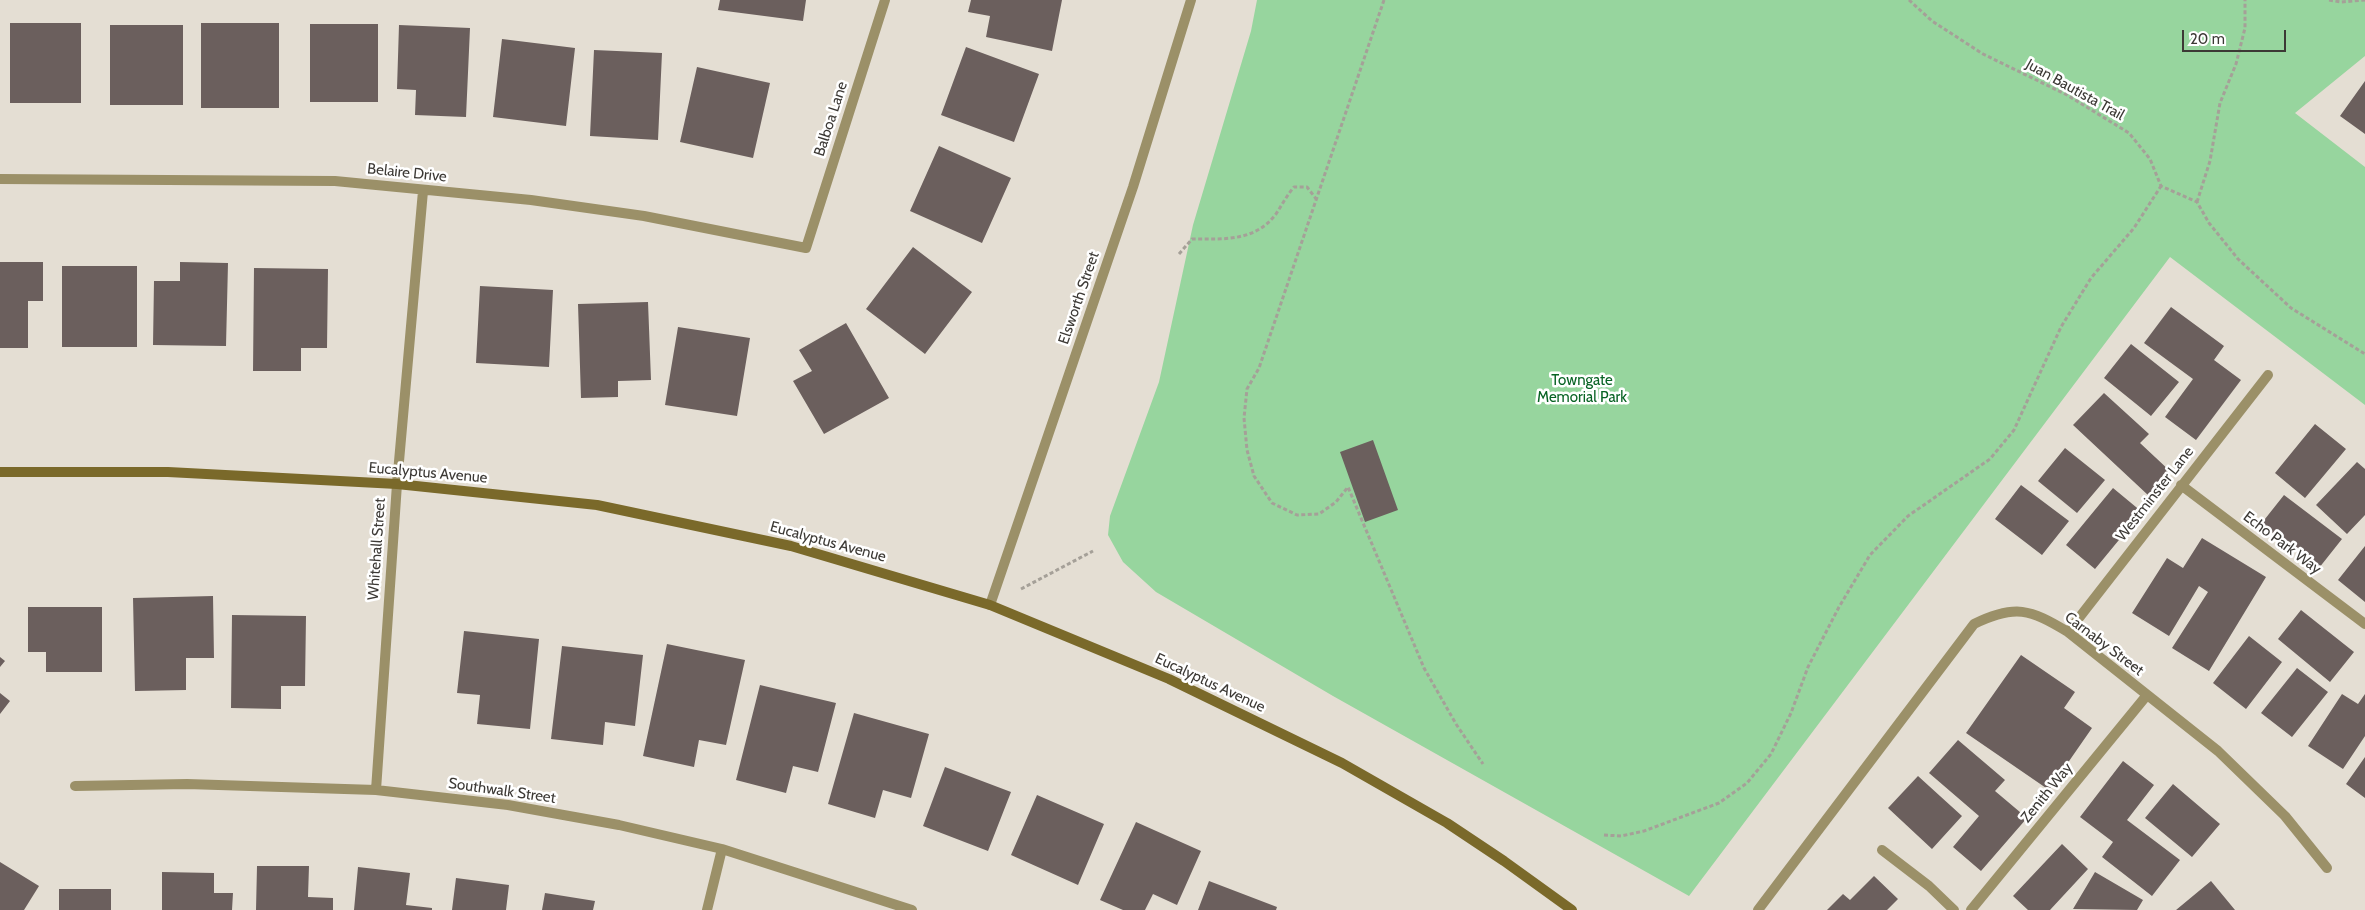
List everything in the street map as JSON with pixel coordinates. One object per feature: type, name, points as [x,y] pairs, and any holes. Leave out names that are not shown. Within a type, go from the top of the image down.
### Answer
[{"type":"street","name":"Balboa Lane","points":[[806,248],[885,0]]},
{"type":"street","name":"Elsworth Street","points":[[990,605],[1133,187],[1191,0]]},
{"type":"street","name":"Belaire Drive","points":[[0,179],[335,181],[531,200],[644,216],[806,248]]},
{"type":"street","name":"Whitehall Street","points":[[376,790],[397,484],[423,191]]},
{"type":"street","name":"Westminster Lane","points":[[2068,632],[2268,375]]},
{"type":"street","name":"Eucalyptus Avenue","points":[[0,472],[168,472],[397,484],[597,505],[791,546],[990,605],[1169,679],[1342,763],[1447,823],[1572,910]]},
{"type":"street","name":"Echo Park Way","points":[[2181,485],[2365,624]]},
{"type":"street","name":"Carnaby Street","points":[[1758,910],[1974,624],[1995,613],[2020,611],[2042,617],[2068,632],[2218,750],[2285,816],[2327,868]]},
{"type":"street","name":"Zenith Way","points":[[1971,910],[2147,695]]},
{"type":"street","name":"Southwalk Street","points":[[75,786],[187,784],[376,790],[508,805],[619,825],[722,849],[912,910]]},
{"type":"street","points":[[707,910],[722,849]]},
{"type":"street","points":[[1882,850],[1929,886],[1954,910]]},
{"type":"path","points":[[1384,0],[1259,368],[1247,389],[1244,418],[1247,450],[1254,476],[1272,503],[1298,515],[1320,514],[1336,502],[1348,487],[1424,668],[1456,724],[1483,764]]},
{"type":"path","name":"Juan Bautista Trail","points":[[1910,0],[1932,21],[1983,54],[2067,95],[2129,133],[2150,159],[2162,186]]},
{"type":"path","points":[[2197,202],[2210,161],[2220,103],[2236,64],[2245,28],[2246,0]]},
{"type":"path","points":[[2329,0],[2341,2],[2365,0]]},
{"type":"path","points":[[1604,835],[1621,836],[1644,831],[1719,803],[1747,783],[1771,754],[1791,713],[1808,667],[1839,606],[1870,555],[1908,516],[1990,459],[2014,430],[2061,327],[2091,278],[2134,228],[2162,186],[2197,202],[2209,223],[2238,259],[2291,308],[2365,354]]},
{"type":"path","points":[[1179,254],[1192,239],[1238,239],[1261,227],[1275,215],[1294,187],[1308,187],[1317,200]]},
{"type":"path","points":[[990,605],[1093,552]]},
{"type":"green space","name":"Towngate Memorial Park","points":[[1257,0],[2365,0],[2365,56],[2295,113],[2365,167],[2365,405],[2170,257],[1689,896],[1333,696],[1156,592],[1123,562],[1108,535],[1110,516],[1159,382],[1193,225],[1251,31]]},
{"type":"building","points":[[720,0],[806,0],[803,21],[718,10]]},
{"type":"building","points":[[971,0],[1062,0],[1052,51],[986,37],[990,16],[968,12]]},
{"type":"building","points":[[10,23],[81,23],[81,103],[10,103]]},
{"type":"building","points":[[201,23],[279,23],[279,108],[201,108]]},
{"type":"building","points":[[310,24],[378,24],[378,102],[310,102]]},
{"type":"building","points":[[110,25],[183,25],[183,105],[110,105]]},
{"type":"building","points":[[399,25],[470,28],[466,117],[415,115],[416,90],[397,89]]},
{"type":"building","points":[[502,39],[575,48],[566,126],[493,117]]},
{"type":"building","points":[[966,47],[1039,74],[1014,142],[941,115]]},
{"type":"building","points":[[594,50],[662,53],[658,140],[590,136]]},
{"type":"building","points":[[697,67],[770,83],[753,158],[680,142]]},
{"type":"building","points":[[2365,81],[2365,134],[2340,116]]},
{"type":"building","points":[[939,146],[1011,178],[982,243],[910,211]]},
{"type":"building","points":[[913,247],[972,292],[925,354],[866,309]]},
{"type":"building","points":[[0,262],[43,262],[43,301],[28,301],[28,348],[0,348]]},
{"type":"building","points":[[180,262],[228,263],[226,346],[153,345],[154,281],[180,281]]},
{"type":"building","points":[[62,266],[137,266],[137,347],[62,347]]},
{"type":"building","points":[[254,268],[328,269],[327,348],[301,348],[301,371],[253,371]]},
{"type":"building","points":[[480,286],[553,290],[549,367],[476,363]]},
{"type":"building","points":[[648,302],[651,380],[618,381],[618,397],[581,398],[578,304]]},
{"type":"building","points":[[2171,307],[2224,346],[2214,360],[2241,380],[2196,440],[2165,417],[2193,379],[2144,343]]},
{"type":"building","points":[[846,323],[889,398],[824,434],[793,381],[812,371],[799,350]]},
{"type":"building","points":[[678,327],[750,338],[737,416],[665,405]]},
{"type":"building","points":[[2131,344],[2179,382],[2151,416],[2104,378]]},
{"type":"building","points":[[2104,393],[2149,434],[2140,443],[2171,472],[2149,496],[2073,425]]},
{"type":"building","points":[[2315,424],[2346,449],[2305,498],[2275,473]]},
{"type":"building","points":[[1373,440],[1398,510],[1365,522],[1340,452]]},
{"type":"building","points":[[2065,448],[2105,480],[2077,513],[2038,481]]},
{"type":"building","points":[[2357,462],[2365,469],[2365,515],[2347,534],[2316,505]]},
{"type":"building","points":[[2021,485],[2069,521],[2042,555],[1995,519]]},
{"type":"building","points":[[2113,488],[2142,512],[2095,569],[2066,545]]},
{"type":"building","points":[[2284,495],[2342,539],[2319,568],[2261,524]]},
{"type":"building","points":[[2202,538],[2266,577],[2209,671],[2172,648],[2208,592],[2199,586],[2169,636],[2132,613],[2167,558],[2183,568]]},
{"type":"building","points":[[2365,546],[2365,602],[2338,580]]},
{"type":"building","points":[[213,596],[214,658],[186,658],[186,690],[135,691],[133,598]]},
{"type":"building","points":[[28,607],[102,607],[102,672],[46,672],[46,652],[28,652]]},
{"type":"building","points":[[2301,610],[2354,652],[2330,682],[2278,639]]},
{"type":"building","points":[[232,615],[306,616],[305,686],[281,686],[281,709],[231,708]]},
{"type":"building","points":[[464,631],[539,639],[530,729],[477,724],[480,695],[457,693]]},
{"type":"building","points":[[2249,636],[2282,662],[2246,709],[2213,683]]},
{"type":"building","points":[[667,644],[745,660],[726,745],[699,740],[694,767],[643,756]]},
{"type":"building","points":[[562,646],[643,655],[635,726],[605,722],[603,745],[551,739]]},
{"type":"building","points":[[2021,655],[2075,692],[2064,708],[2092,728],[2049,790],[1966,733]]},
{"type":"building","points":[[0,657],[5,661],[0,667]]},
{"type":"building","points":[[2297,668],[2328,692],[2292,737],[2261,713]]},
{"type":"building","points":[[760,685],[836,703],[818,772],[793,766],[786,793],[736,780]]},
{"type":"building","points":[[0,693],[10,701],[0,714]]},
{"type":"building","points":[[2342,694],[2358,704],[2365,694],[2365,736],[2343,769],[2308,746]]},
{"type":"building","points":[[854,713],[929,734],[911,798],[883,790],[875,818],[828,804]]},
{"type":"building","points":[[1958,740],[2005,780],[1995,791],[2027,818],[1981,871],[1953,847],[1979,816],[1929,773]]},
{"type":"building","points":[[2365,757],[2365,798],[2346,784]]},
{"type":"building","points":[[2123,761],[2154,785],[2127,820],[2180,860],[2152,896],[2102,857],[2113,842],[2080,817]]},
{"type":"building","points":[[945,767],[1011,792],[988,851],[923,826]]},
{"type":"building","points":[[1918,776],[1962,816],[1932,849],[1888,808]]},
{"type":"building","points":[[2173,784],[2220,824],[2192,857],[2145,818]]},
{"type":"building","points":[[1037,795],[1104,824],[1078,885],[1011,855]]},
{"type":"building","points":[[1136,822],[1201,851],[1177,905],[1153,894],[1145,910],[1123,910],[1100,900]]},
{"type":"building","points":[[2062,844],[2088,869],[2050,910],[2028,910],[2013,896]]},
{"type":"building","points":[[0,862],[39,886],[24,910],[0,910]]},
{"type":"building","points":[[257,866],[309,866],[308,897],[333,898],[333,910],[256,910]]},
{"type":"building","points":[[358,867],[410,873],[406,905],[432,908],[432,910],[354,910]]},
{"type":"building","points":[[162,872],[214,873],[214,893],[233,893],[232,910],[162,910]]},
{"type":"building","points":[[2095,872],[2143,900],[2137,910],[2073,909]]},
{"type":"building","points":[[1874,876],[1898,899],[1887,910],[1827,910],[1843,894],[1850,900]]},
{"type":"building","points":[[456,878],[509,885],[506,910],[452,910]]},
{"type":"building","points":[[1209,881],[1277,907],[1276,910],[1198,910]]},
{"type":"building","points":[[2211,881],[2235,910],[2176,910]]},
{"type":"building","points":[[59,889],[111,889],[111,910],[59,910]]},
{"type":"building","points":[[545,893],[595,901],[593,910],[542,910]]}]
